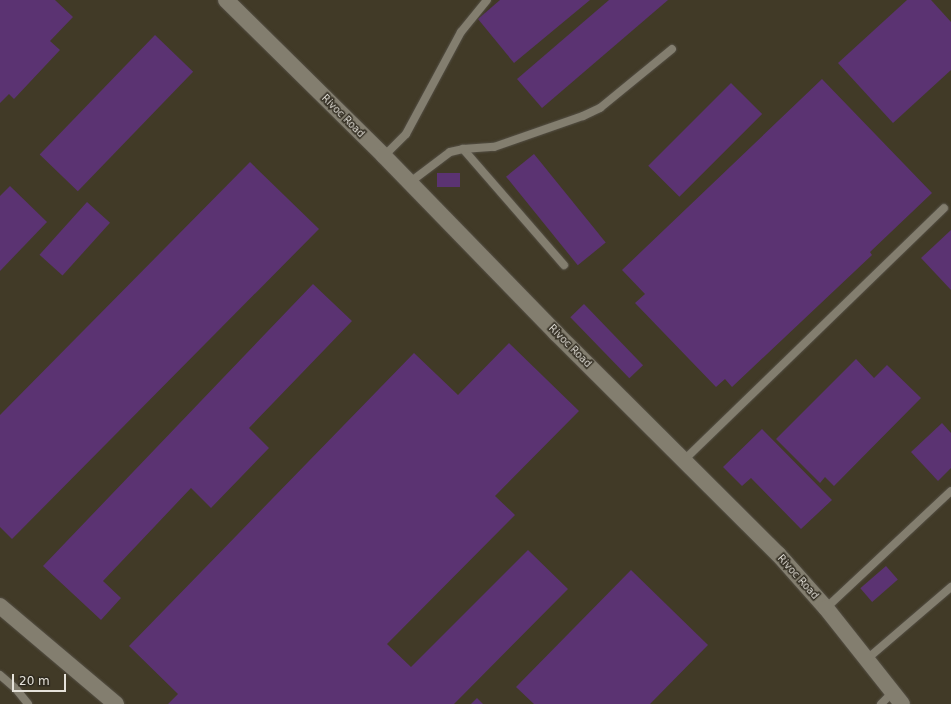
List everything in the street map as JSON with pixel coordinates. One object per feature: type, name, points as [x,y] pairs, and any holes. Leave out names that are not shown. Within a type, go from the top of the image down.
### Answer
[{"type":"street","name":"Rivoc Road","points":[[226,0],[384,156],[409,183],[778,554],[826,608],[897,698]]},
{"type":"street","points":[[0,606],[116,704]]},
{"type":"lane","points":[[384,156],[406,134],[461,32],[488,0]]},
{"type":"lane","points":[[409,183],[450,152],[464,149],[494,147],[583,116],[600,108],[672,49]]},
{"type":"lane","points":[[464,149],[564,265]]},
{"type":"lane","points":[[684,460],[944,208]]},
{"type":"lane","points":[[826,608],[951,491]]},
{"type":"lane","points":[[867,659],[951,587]]},
{"type":"lane","points":[[0,676],[16,689],[28,704]]},
{"type":"lane","points":[[881,704],[897,698]]},
{"type":"shaded area","points":[[0,0],[951,0],[951,704],[0,704]]},
{"type":"building","points":[[0,0],[55,0],[73,17],[50,41],[60,50],[14,99],[9,94],[0,103]]},
{"type":"building","points":[[500,0],[590,0],[514,63],[478,19]]},
{"type":"building","points":[[609,0],[668,0],[542,108],[517,79]]},
{"type":"building","points":[[907,0],[931,0],[951,22],[951,70],[893,123],[838,63]]},
{"type":"building","points":[[155,35],[193,72],[78,191],[40,154]]},
{"type":"building","points":[[822,79],[932,193],[870,252],[872,255],[732,387],[725,379],[716,387],[635,303],[645,294],[622,270]]},
{"type":"building","points":[[731,83],[762,114],[679,197],[648,166]]},
{"type":"building","points":[[534,154],[606,243],[578,265],[506,177]]},
{"type":"building","points":[[250,162],[319,229],[12,539],[0,527],[0,415]]},
{"type":"building","points":[[437,173],[460,173],[460,187],[437,187]]},
{"type":"building","points":[[10,186],[47,222],[0,271],[0,196]]},
{"type":"building","points":[[87,202],[110,223],[63,276],[39,255]]},
{"type":"building","points":[[951,230],[951,290],[921,258]]},
{"type":"building","points":[[313,284],[352,321],[249,428],[269,448],[211,508],[191,488],[103,581],[121,598],[101,620],[43,566]]},
{"type":"building","points":[[584,304],[643,365],[629,378],[570,317]]},
{"type":"building","points":[[509,343],[579,411],[495,496],[515,515],[387,644],[411,667],[528,550],[568,589],[454,704],[168,704],[178,694],[129,646],[414,353],[458,395]]},
{"type":"building","points":[[856,359],[874,378],[887,365],[921,398],[834,486],[825,477],[820,483],[776,439]]},
{"type":"building","points":[[942,423],[951,433],[951,468],[938,481],[911,452]]},
{"type":"building","points":[[762,429],[832,500],[801,529],[751,478],[742,486],[723,467]]},
{"type":"building","points":[[886,566],[898,580],[872,602],[860,588]]},
{"type":"building","points":[[631,570],[708,645],[650,704],[534,704],[516,687]]},
{"type":"building","points":[[477,698],[483,704],[471,704]]}]
